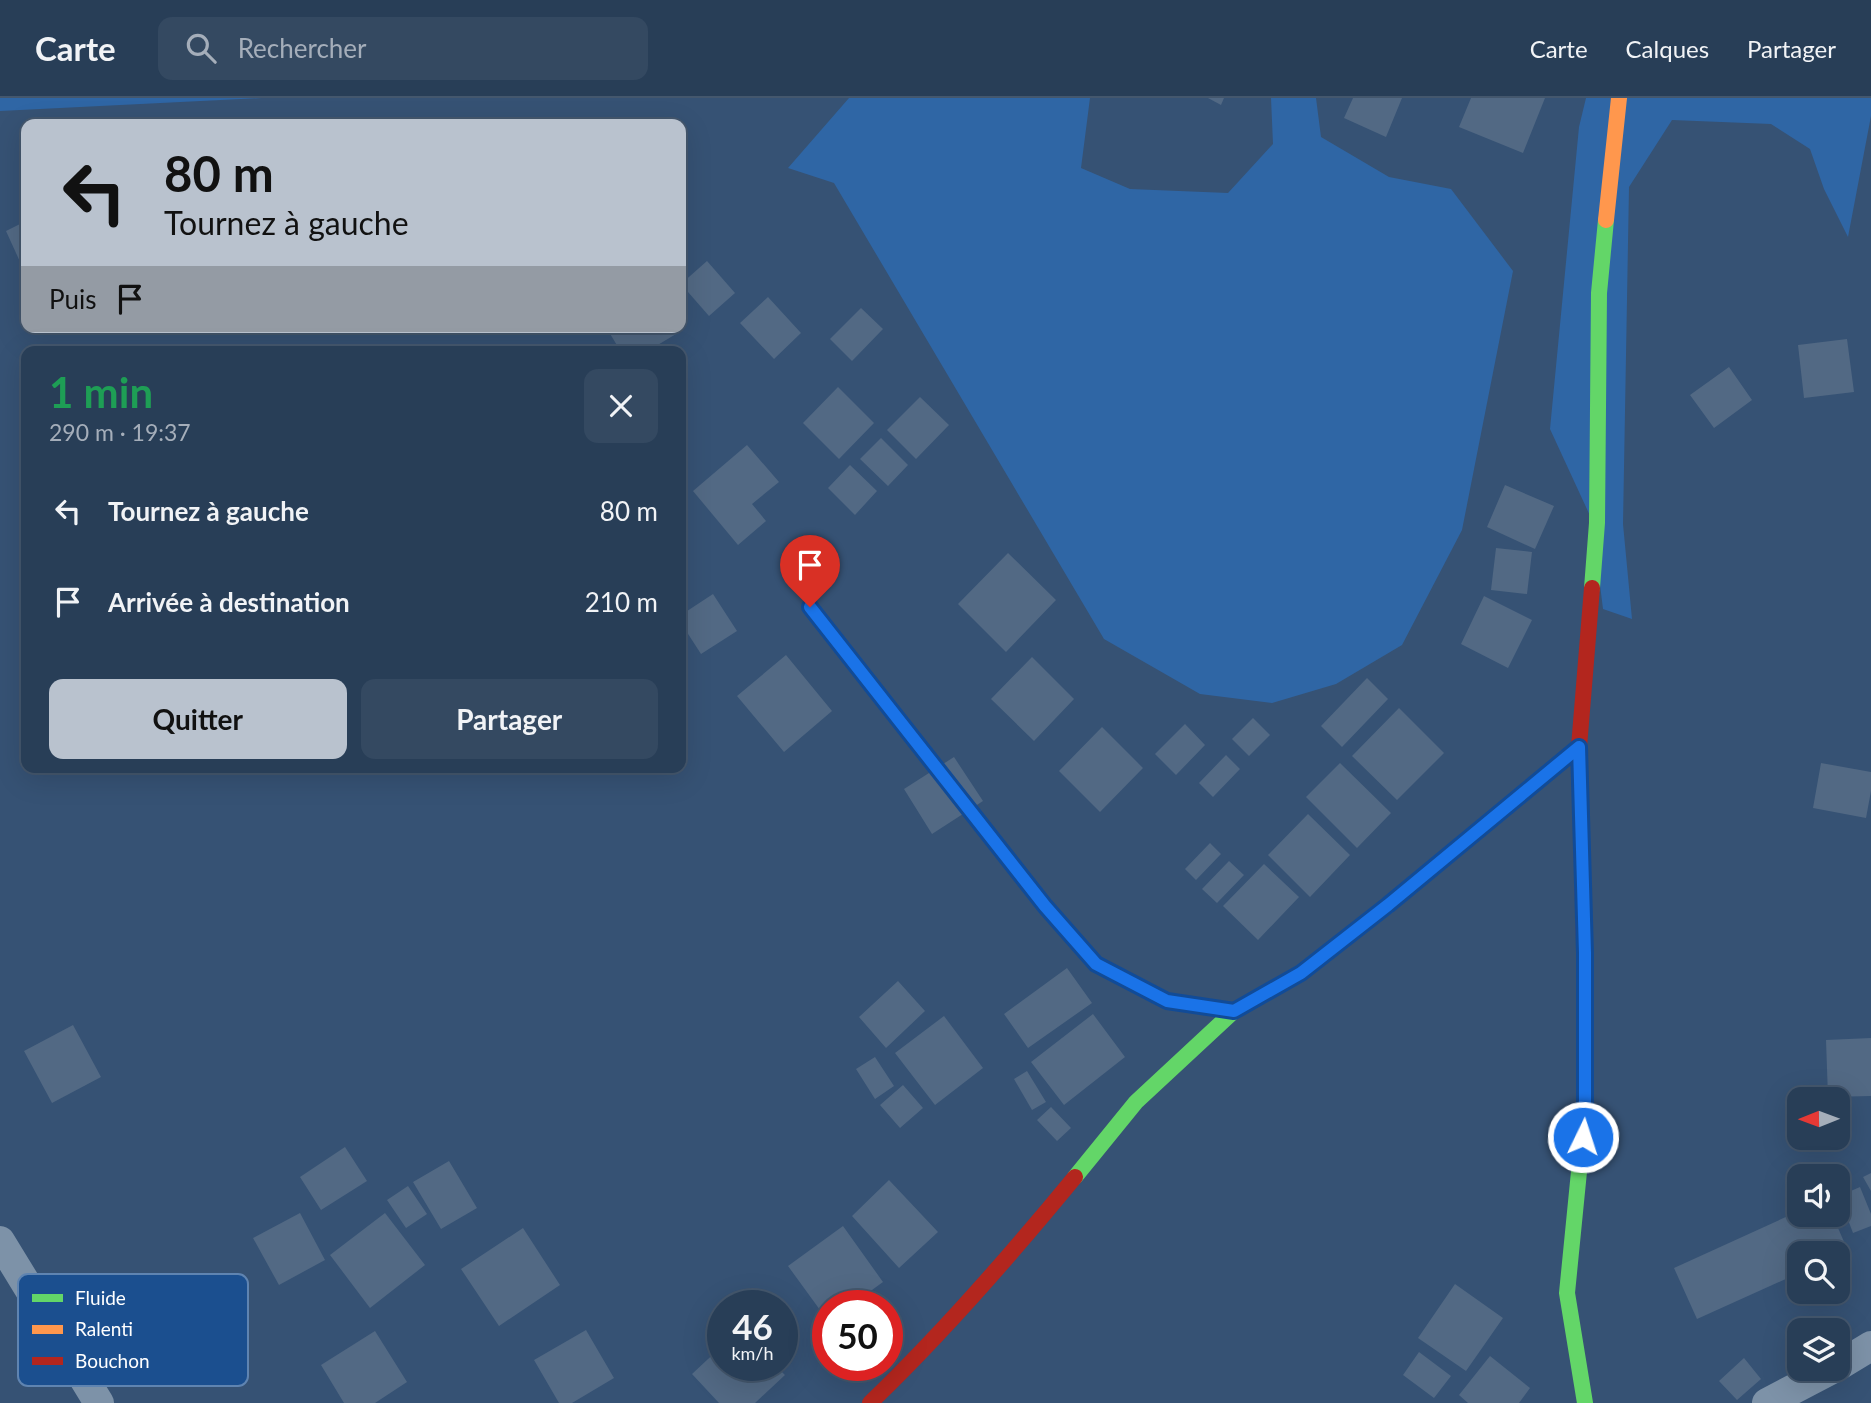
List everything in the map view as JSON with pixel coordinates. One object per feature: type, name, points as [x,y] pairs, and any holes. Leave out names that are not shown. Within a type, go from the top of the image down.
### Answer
[{"type":"street","points":[[1585,1403],[1567,1293],[1585,1111],[1585,953],[1579,747],[1597,523],[1599,293],[1619,98]]},
{"type":"street","points":[[810,607],[1045,906],[1096,964],[1167,1001],[1234,1011]]},
{"type":"street","points":[[870,1403],[928,1347],[1011,1255],[1136,1102],[1234,1011],[1301,973],[1388,905],[1579,747]]},
{"type":"street","points":[[0,1241],[20,1274]]},
{"type":"street","points":[[1850,1359],[1871,1346]]},
{"type":"street","points":[[1767,1403],[1809,1381]]},
{"type":"street","points":[[89,1386],[99,1403]]},
{"type":"shaded area","points":[[0,98],[262,98],[0,111]]},
{"type":"shaded area","points":[[849,98],[1090,98],[1081,168],[1130,189],[1228,193],[1273,144],[1271,98],[1316,98],[1321,137],[1389,177],[1451,189],[1513,271],[1462,530],[1402,645],[1336,684],[1272,703],[1200,694],[1104,639],[834,183],[788,168]]},
{"type":"shaded area","points":[[1586,98],[1871,98],[1871,116],[1848,237],[1824,189],[1810,149],[1771,124],[1672,120],[1629,187],[1623,524],[1632,619],[1603,609],[1592,520],[1550,429],[1579,127]]},
{"type":"building","points":[[1208,98],[1224,98],[1221,105]]},
{"type":"building","points":[[1353,98],[1402,98],[1386,137],[1344,118]]},
{"type":"building","points":[[1471,98],[1545,98],[1523,153],[1459,127]]},
{"type":"building","points":[[21,224],[21,264],[6,231]]},
{"type":"building","points":[[707,261],[735,293],[709,316],[686,290],[686,280]]},
{"type":"building","points":[[768,297],[801,333],[774,359],[740,323]]},
{"type":"building","points":[[861,308],[883,329],[852,361],[830,339]]},
{"type":"building","points":[[610,333],[676,334],[656,346],[617,346]]},
{"type":"building","points":[[1847,339],[1854,392],[1804,398],[1798,345]]},
{"type":"building","points":[[1729,367],[1752,400],[1714,428],[1690,395]]},
{"type":"building","points":[[838,387],[874,423],[839,459],[803,423]]},
{"type":"building","points":[[920,397],[949,425],[916,459],[887,430]]},
{"type":"building","points":[[881,438],[908,465],[888,486],[860,459]]},
{"type":"building","points":[[747,445],[779,482],[752,504],[766,521],[738,545],[693,491]]},
{"type":"building","points":[[850,465],[877,491],[855,515],[828,488]]},
{"type":"building","points":[[1505,485],[1554,506],[1535,549],[1487,527]]},
{"type":"building","points":[[1496,548],[1532,552],[1527,594],[1491,590]]},
{"type":"building","points":[[1008,553],[1056,600],[1006,652],[958,604]]},
{"type":"building","points":[[713,594],[737,631],[701,654],[686,631],[686,612]]},
{"type":"building","points":[[1484,596],[1532,620],[1508,668],[1461,644]]},
{"type":"building","points":[[786,655],[832,711],[784,752],[737,696]]},
{"type":"building","points":[[1032,657],[1074,699],[1034,741],[991,699]]},
{"type":"building","points":[[1367,678],[1388,699],[1342,747],[1321,726]]},
{"type":"building","points":[[1399,708],[1444,753],[1397,800],[1352,756]]},
{"type":"building","points":[[1253,718],[1270,735],[1249,756],[1232,739]]},
{"type":"building","points":[[1185,724],[1205,745],[1176,775],[1155,754]]},
{"type":"building","points":[[1102,727],[1143,768],[1100,812],[1059,771]]},
{"type":"building","points":[[1226,755],[1240,769],[1213,797],[1199,783]]},
{"type":"building","points":[[954,757],[983,801],[932,834],[904,789]]},
{"type":"building","points":[[1340,763],[1391,813],[1357,848],[1306,797]]},
{"type":"building","points":[[1821,763],[1871,772],[1866,818],[1813,808]]},
{"type":"building","points":[[1308,814],[1350,855],[1310,897],[1268,855]]},
{"type":"building","points":[[1210,843],[1221,854],[1196,880],[1185,869]]},
{"type":"building","points":[[1229,861],[1244,875],[1217,903],[1202,889]]},
{"type":"building","points":[[1264,864],[1299,897],[1258,940],[1223,906]]},
{"type":"building","points":[[1067,968],[1092,1003],[1028,1048],[1004,1014]]},
{"type":"building","points":[[898,981],[925,1011],[886,1048],[859,1017]]},
{"type":"building","points":[[1093,1014],[1125,1057],[1064,1105],[1031,1062]]},
{"type":"building","points":[[944,1016],[983,1068],[935,1105],[895,1053]]},
{"type":"building","points":[[73,1025],[101,1077],[52,1103],[24,1051]]},
{"type":"building","points":[[1871,1038],[1871,1096],[1850,1096],[1850,1087],[1828,1087],[1826,1040]]},
{"type":"building","points":[[875,1057],[894,1086],[875,1099],[856,1069]]},
{"type":"building","points":[[1027,1071],[1046,1102],[1032,1110],[1014,1079]]},
{"type":"building","points":[[903,1085],[923,1108],[900,1128],[880,1105]]},
{"type":"building","points":[[1051,1107],[1071,1128],[1057,1141],[1037,1120]]},
{"type":"building","points":[[345,1147],[367,1181],[321,1210],[300,1177]]},
{"type":"building","points":[[449,1161],[477,1208],[441,1229],[413,1182]]},
{"type":"building","points":[[1871,1173],[1871,1191],[1863,1177]]},
{"type":"building","points":[[889,1180],[938,1232],[899,1268],[852,1216]]},
{"type":"building","points":[[408,1186],[427,1214],[406,1228],[387,1200]]},
{"type":"building","points":[[1860,1187],[1871,1214],[1871,1226],[1853,1233],[1850,1225],[1850,1191]]},
{"type":"building","points":[[300,1213],[325,1260],[279,1285],[253,1238]]},
{"type":"building","points":[[385,1213],[425,1265],[370,1308],[330,1255]]},
{"type":"building","points":[[1787,1216],[1787,1227],[1838,1227],[1844,1241],[1787,1241],[1787,1278],[1697,1319],[1674,1268]]},
{"type":"building","points":[[843,1226],[883,1282],[872,1290],[812,1290],[812,1299],[788,1266]]},
{"type":"building","points":[[523,1228],[560,1285],[499,1326],[461,1269]]},
{"type":"building","points":[[1455,1284],[1503,1318],[1466,1371],[1418,1338]]},
{"type":"building","points":[[586,1330],[614,1378],[572,1403],[559,1403],[534,1360]]},
{"type":"building","points":[[375,1331],[407,1382],[375,1403],[344,1403],[321,1365]]},
{"type":"building","points":[[1419,1352],[1451,1376],[1434,1398],[1403,1375]]},
{"type":"building","points":[[1490,1356],[1530,1388],[1519,1403],[1468,1403],[1459,1395]]},
{"type":"building","points":[[1744,1358],[1761,1379],[1737,1400],[1719,1381]]},
{"type":"building","points":[[707,1360],[707,1381],[779,1381],[755,1403],[719,1403],[692,1374]]},
{"type":"traffic: fast","points":[[1592,588],[1597,523],[1599,293],[1606,220]]},
{"type":"traffic: fast","points":[[1075,1177],[1136,1102],[1234,1011],[1301,973],[1386,907]]},
{"type":"traffic: fast","points":[[1115,974],[1167,1001],[1234,1011]]},
{"type":"traffic: fast","points":[[1585,978],[1585,1111],[1567,1293],[1585,1403]]},
{"type":"traffic: slow","points":[[1606,220],[1619,98]]},
{"type":"traffic: slow","points":[[1386,907],[1579,747]]},
{"type":"traffic: jam","points":[[1585,978],[1579,747],[1592,588]]},
{"type":"traffic: jam","points":[[810,607],[1045,906],[1096,964],[1115,974]]},
{"type":"traffic: jam","points":[[870,1403],[976,1293],[1075,1177]]},
{"type":"route","points":[[810,607],[1045,906],[1096,964],[1167,1001],[1234,1011],[1301,973],[1515,802],[1579,747],[1585,953],[1583,1137]]}]
